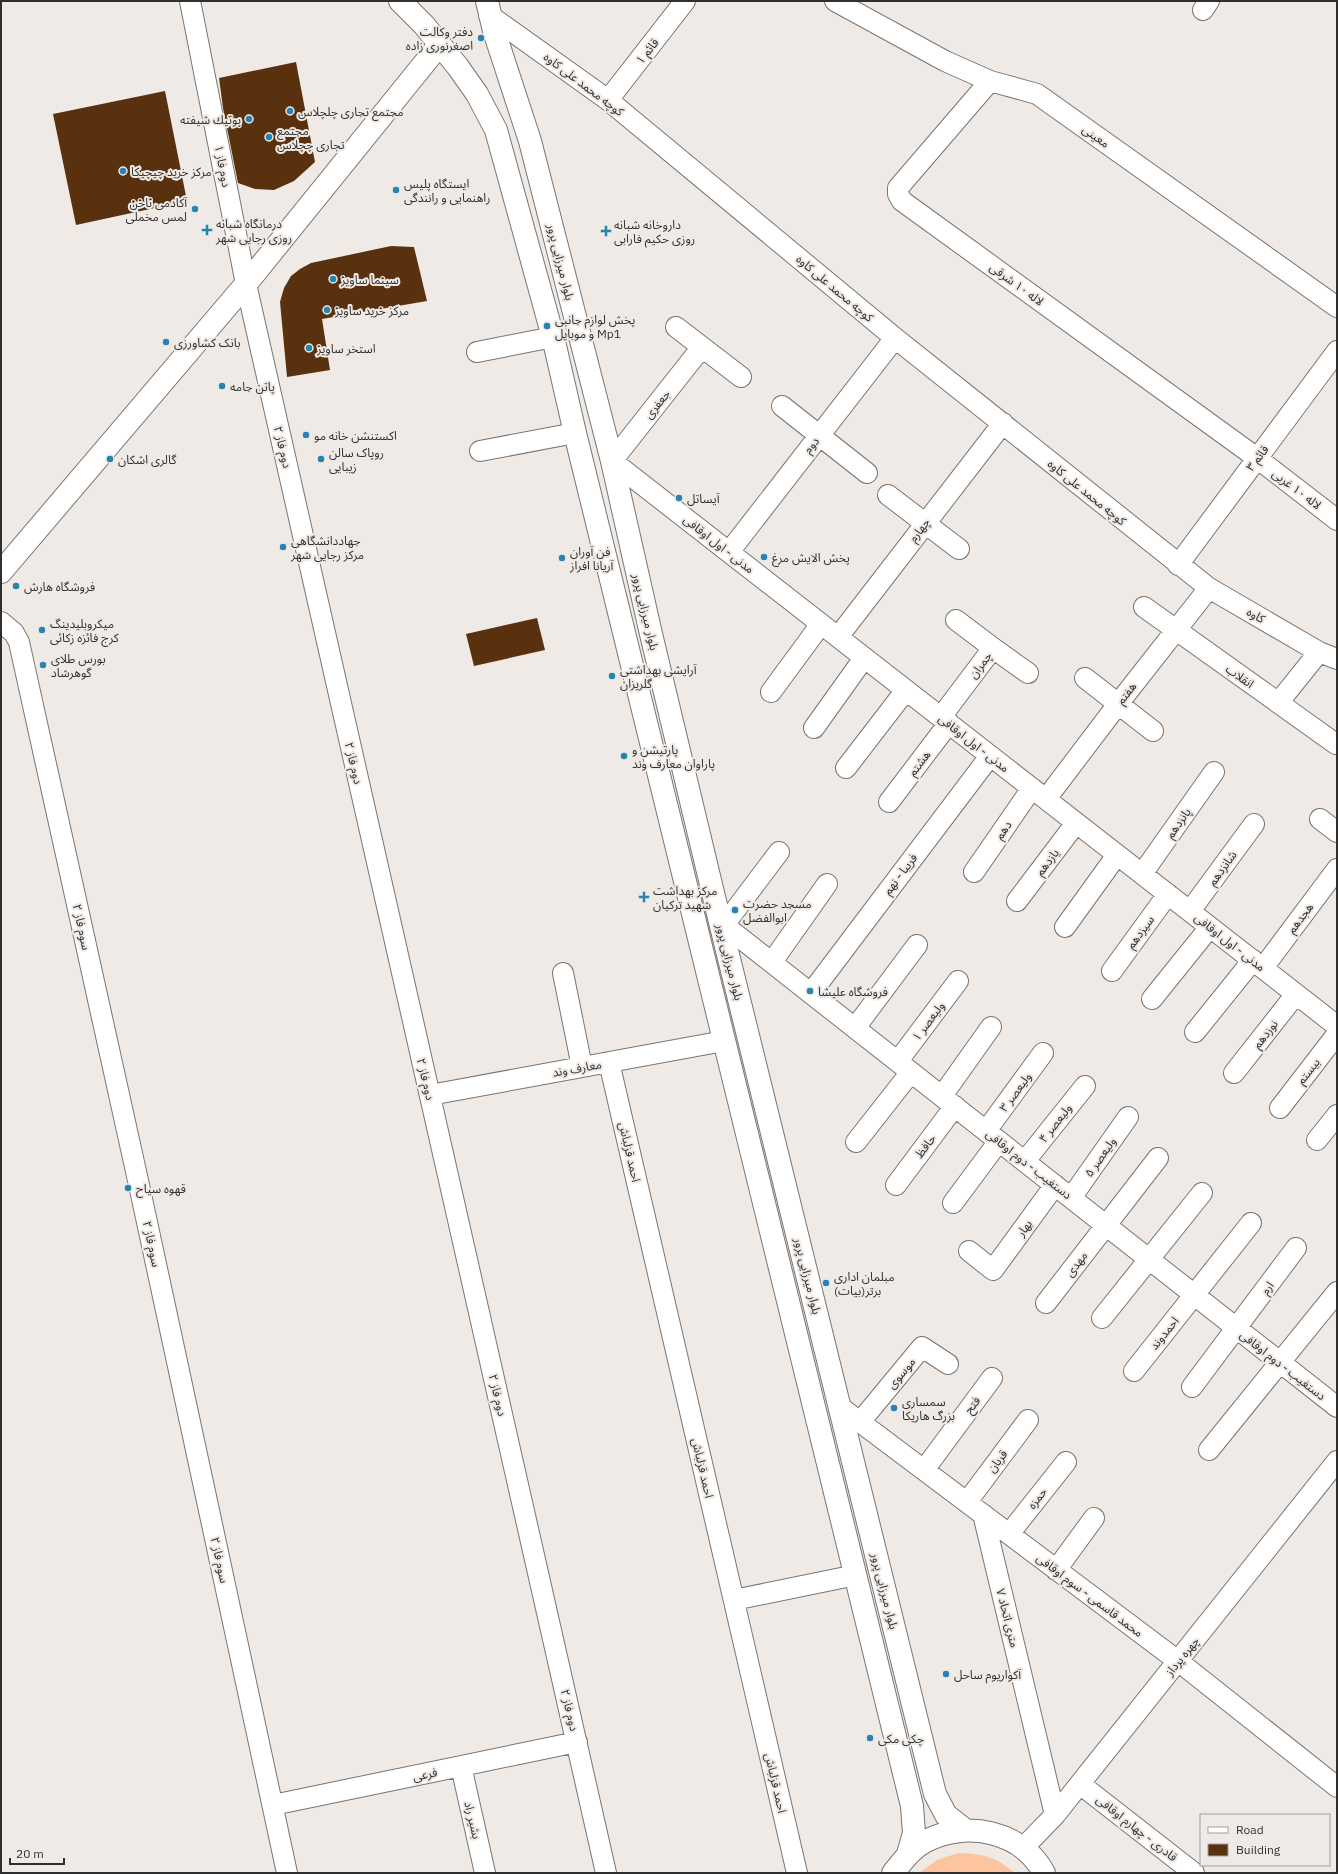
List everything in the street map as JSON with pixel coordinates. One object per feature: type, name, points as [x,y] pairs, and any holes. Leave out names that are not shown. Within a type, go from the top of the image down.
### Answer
[{"type":"main road","name":"بلوار میرزایی پرور","points":[[400,1],[424,25],[440,44],[477,94],[496,130],[553,337],[575,433],[912,1806],[914,1833],[908,1854]]},
{"type":"main road","name":"بلوار میرزایی پرور","points":[[486,6],[530,141],[612,461],[650,634],[935,1794],[946,1815],[965,1830]]},
{"type":"main road","points":[[1,572],[246,284],[440,44]]},
{"type":"main road","points":[[893,1873],[908,1854],[925,1841],[944,1833],[965,1830],[986,1831],[999,1835],[1023,1848],[1040,1866],[1044,1873]]},
{"type":"street","name":"دوم فاز ۱","points":[[190,1],[246,284]]},
{"type":"street","name":"قائم ۱","points":[[608,100],[685,1]]},
{"type":"street","name":"معینی","points":[[835,1],[945,61],[990,81],[1037,94],[1337,308]]},
{"type":"street","name":"کوچه محمد علی کاوه","points":[[486,6],[608,100],[895,338],[1003,423],[1178,565]]},
{"type":"street","name":"لاله ۱۰ شرقی","points":[[990,81],[898,188],[898,194],[902,201],[1257,458]]},
{"type":"street","name":"دوم فاز ۲","points":[[246,284],[606,1873]]},
{"type":"street","points":[[676,327],[742,377]]},
{"type":"street","points":[[477,352],[553,337]]},
{"type":"street","name":"دوم","points":[[729,552],[895,338]]},
{"type":"street","name":"جعفری","points":[[612,461],[702,347]]},
{"type":"street","name":"قائم ۳","points":[[1178,565],[1337,352]]},
{"type":"street","points":[[782,406],[867,473]]},
{"type":"street","name":"چهارم","points":[[838,637],[1003,423]]},
{"type":"street","points":[[480,451],[575,433]]},
{"type":"street","name":"لاله ۱۰ غربی","points":[[1257,458],[1337,520]]},
{"type":"street","name":"مدنی - اول اوقافی","points":[[612,461],[1337,1026]]},
{"type":"street","points":[[888,495],[959,549]]},
{"type":"street","name":"کاوه","points":[[1178,565],[1209,588],[1328,655]]},
{"type":"street","name":"هفتم","points":[[1039,794],[1118,704],[1209,588]]},
{"type":"street","name":"انقلاب","points":[[1144,607],[1336,744]]},
{"type":"street","points":[[956,620],[992,648]]},
{"type":"street","name":"سوم فاز ۲","points":[[1,622],[14,633],[19,642],[141,1193],[287,1873]]},
{"type":"street","points":[[771,692],[821,624]]},
{"type":"street","name":"چمران","points":[[945,720],[992,648],[1028,672]]},
{"type":"street","points":[[1278,703],[1328,655]]},
{"type":"street","points":[[814,728],[864,658]]},
{"type":"street","points":[[1085,678],[1153,731]]},
{"type":"street","points":[[846,768],[906,690]]},
{"type":"street","name":"هشتم","points":[[889,802],[945,720]]},
{"type":"street","name":"فریبا - نهم","points":[[811,993],[990,756]]},
{"type":"street","name":"پانزدهم","points":[[1142,874],[1214,772]]},
{"type":"street","name":"دهم","points":[[974,872],[1039,794]]},
{"type":"street","points":[[1320,819],[1337,832]]},
{"type":"street","name":"یازدهم","points":[[1017,901],[1076,823]]},
{"type":"street","name":"شانزدهم","points":[[1190,911],[1254,824]]},
{"type":"street","points":[[722,923],[779,852]]},
{"type":"street","points":[[1065,927],[1117,855]]},
{"type":"street","name":"هجدهم","points":[[1195,1032],[1258,964],[1337,868]]},
{"type":"street","points":[[772,962],[827,884]]},
{"type":"street","name":"سیزدهم","points":[[1112,971],[1168,894]]},
{"type":"street","name":"دستغیب - دوم اوقافی","points":[[722,923],[1337,1407]]},
{"type":"street","points":[[1152,1000],[1210,927]]},
{"type":"street","points":[[855,1028],[917,945]]},
{"type":"street","points":[[563,973],[582,1067]]},
{"type":"street","name":"ولیعصر ۱","points":[[856,1142],[958,981]]},
{"type":"street","name":"نوزدهم","points":[[1234,1073],[1296,994]]},
{"type":"street","name":"حافظ","points":[[896,1185],[948,1101],[991,1027]]},
{"type":"street","name":"بیستم","points":[[1280,1108],[1337,1034]]},
{"type":"street","name":"معارف وند","points":[[430,1094],[724,1041]]},
{"type":"street","name":"ولیعصر ۳","points":[[953,1203],[1043,1054]]},
{"type":"street","name":"احمد قزلباش","points":[[609,1062],[797,1873]]},
{"type":"street","name":"ولیعصر ۴","points":[[1025,1161],[1085,1086]]},
{"type":"street","points":[[1317,1140],[1337,1115]]},
{"type":"street","name":"ولیعصر ۵","points":[[1072,1198],[1128,1117]]},
{"type":"street","name":"مهدی","points":[[1046,1303],[1158,1158]]},
{"type":"street","name":"بهار","points":[[969,1251],[993,1270],[1055,1185]]},
{"type":"street","points":[[1102,1318],[1202,1192]]},
{"type":"street","name":"احمدوند","points":[[1134,1371],[1252,1223]]},
{"type":"street","name":"ارم","points":[[1192,1387],[1296,1248]]},
{"type":"street","points":[[1210,1450],[1337,1292]]},
{"type":"street","name":"موسوی","points":[[860,1422],[916,1342],[948,1364]]},
{"type":"street","name":"فتح","points":[[924,1470],[992,1378]]},
{"type":"street","name":"محمد قاسمی - سوم اوقافی","points":[[840,1407],[1178,1661],[1337,1787]]},
{"type":"street","name":"قربان","points":[[967,1502],[1028,1420]]},
{"type":"street","name":"چهره پرداز","points":[[1023,1848],[1055,1815],[1337,1461]]},
{"type":"street","name":"حمزه","points":[[1009,1534],[1066,1462]]},
{"type":"street","name":"۷ متری اتحاد","points":[[983,1514],[1055,1815]]},
{"type":"street","points":[[1056,1570],[1094,1518]]},
{"type":"street","points":[[734,1600],[856,1575]]},
{"type":"street","name":"فرعی","points":[[273,1805],[577,1742]]},
{"type":"street","name":"بشیر راد","points":[[461,1766],[485,1873]]},
{"type":"street","name":"قادری - چهارم اوقافی","points":[[1080,1784],[1194,1873]]},
{"type":"shaded area","points":[[958,1853],[982,1855],[995,1859],[1015,1873],[919,1873],[937,1860]]},
{"type":"building","name":"مجتمع تجاری چچلاس","points":[[296,62],[315,162],[294,181],[274,190],[255,189],[238,183],[223,108],[219,78]]},
{"type":"building","name":"مرکز خرید چیچیکا","points":[[165,91],[187,201],[76,225],[53,114]]},
{"type":"building","name":"مرکز خرید ساویز","points":[[391,246],[414,247],[427,301],[322,319],[330,370],[287,377],[280,302],[284,288],[291,276],[311,263]]},
{"type":"building","points":[[537,618],[545,650],[474,666],[466,634]]},
{"type":"place","name":"دفتر وکالت اصغرنوری زاده","points":[[481,38]]},
{"type":"place","name":"مجتمع تجاری چلچلاس","points":[[290,111]]},
{"type":"place","name":"بوتيك شيفته","points":[[249,119]]},
{"type":"place","name":"مجتمع تجاری چچلاس","points":[[269,137]]},
{"type":"place","name":"مرکز خرید چیچیکا","points":[[123,171]]},
{"type":"place","name":"ایستگاه پلیس راهنمایی و رانندگی","points":[[396,190]]},
{"type":"place","name":"آکادمی ناخن لمس مخملی","points":[[195,209]]},
{"type":"place","name":"درمانگاه شبانه روزی رجایی شهر","points":[[207,230]]},
{"type":"place","name":"داروخانه شبانه روزی حکیم فارابی","points":[[606,231]]},
{"type":"place","name":"سینما ساویز","points":[[333,279]]},
{"type":"place","name":"مرکز خرید ساویز","points":[[327,310]]},
{"type":"place","name":"پخش لوازم جانبی و موبایل Mp1","points":[[547,326]]},
{"type":"place","name":"بانک کشاورزی","points":[[166,342]]},
{"type":"place","name":"استخر ساویز","points":[[309,348]]},
{"type":"place","name":"پاتن جامه","points":[[222,386]]},
{"type":"place","name":"اکستنشن خانه مو","points":[[306,435]]},
{"type":"place","name":"گالری اشکان","points":[[110,459]]},
{"type":"place","name":"روپاک سالن زیبایی","points":[[321,459]]},
{"type":"place","name":"آیساتل","points":[[679,498]]},
{"type":"place","name":"جهاددانشگاهی مرکز رجایی شهر","points":[[283,547]]},
{"type":"place","name":"پخش الایش مرغ","points":[[764,557]]},
{"type":"place","name":"فن آوران آریانا افراز","points":[[562,558]]},
{"type":"place","name":"فروشگاه هارش","points":[[16,586]]},
{"type":"place","name":"میکروبلیدینگ کرج فائزه زکائی","points":[[42,630]]},
{"type":"place","name":"بورس طلای گوهرشاد","points":[[43,665]]},
{"type":"place","name":"آرایشی بهداشتی گلریزان","points":[[612,676]]},
{"type":"place","name":"پارتیشن و پاراوان معارف وند","points":[[624,756]]},
{"type":"place","name":"مرکز بهداشت شهید ترکیان","points":[[644,897]]},
{"type":"place","name":"مسجد حضرت ابوالفضل","points":[[735,910]]},
{"type":"place","name":"فروشگاه علیشا","points":[[810,991]]},
{"type":"place","name":"قهوه سیاح","points":[[128,1188]]},
{"type":"place","name":"مبلمان اداری برتر(بیات)","points":[[826,1283]]},
{"type":"place","name":"سمساری بزرگ هاریکا","points":[[894,1408]]},
{"type":"place","name":"آکواریوم ساحل","points":[[946,1674]]},
{"type":"place","name":"چکی مکی","points":[[870,1738]]}]
